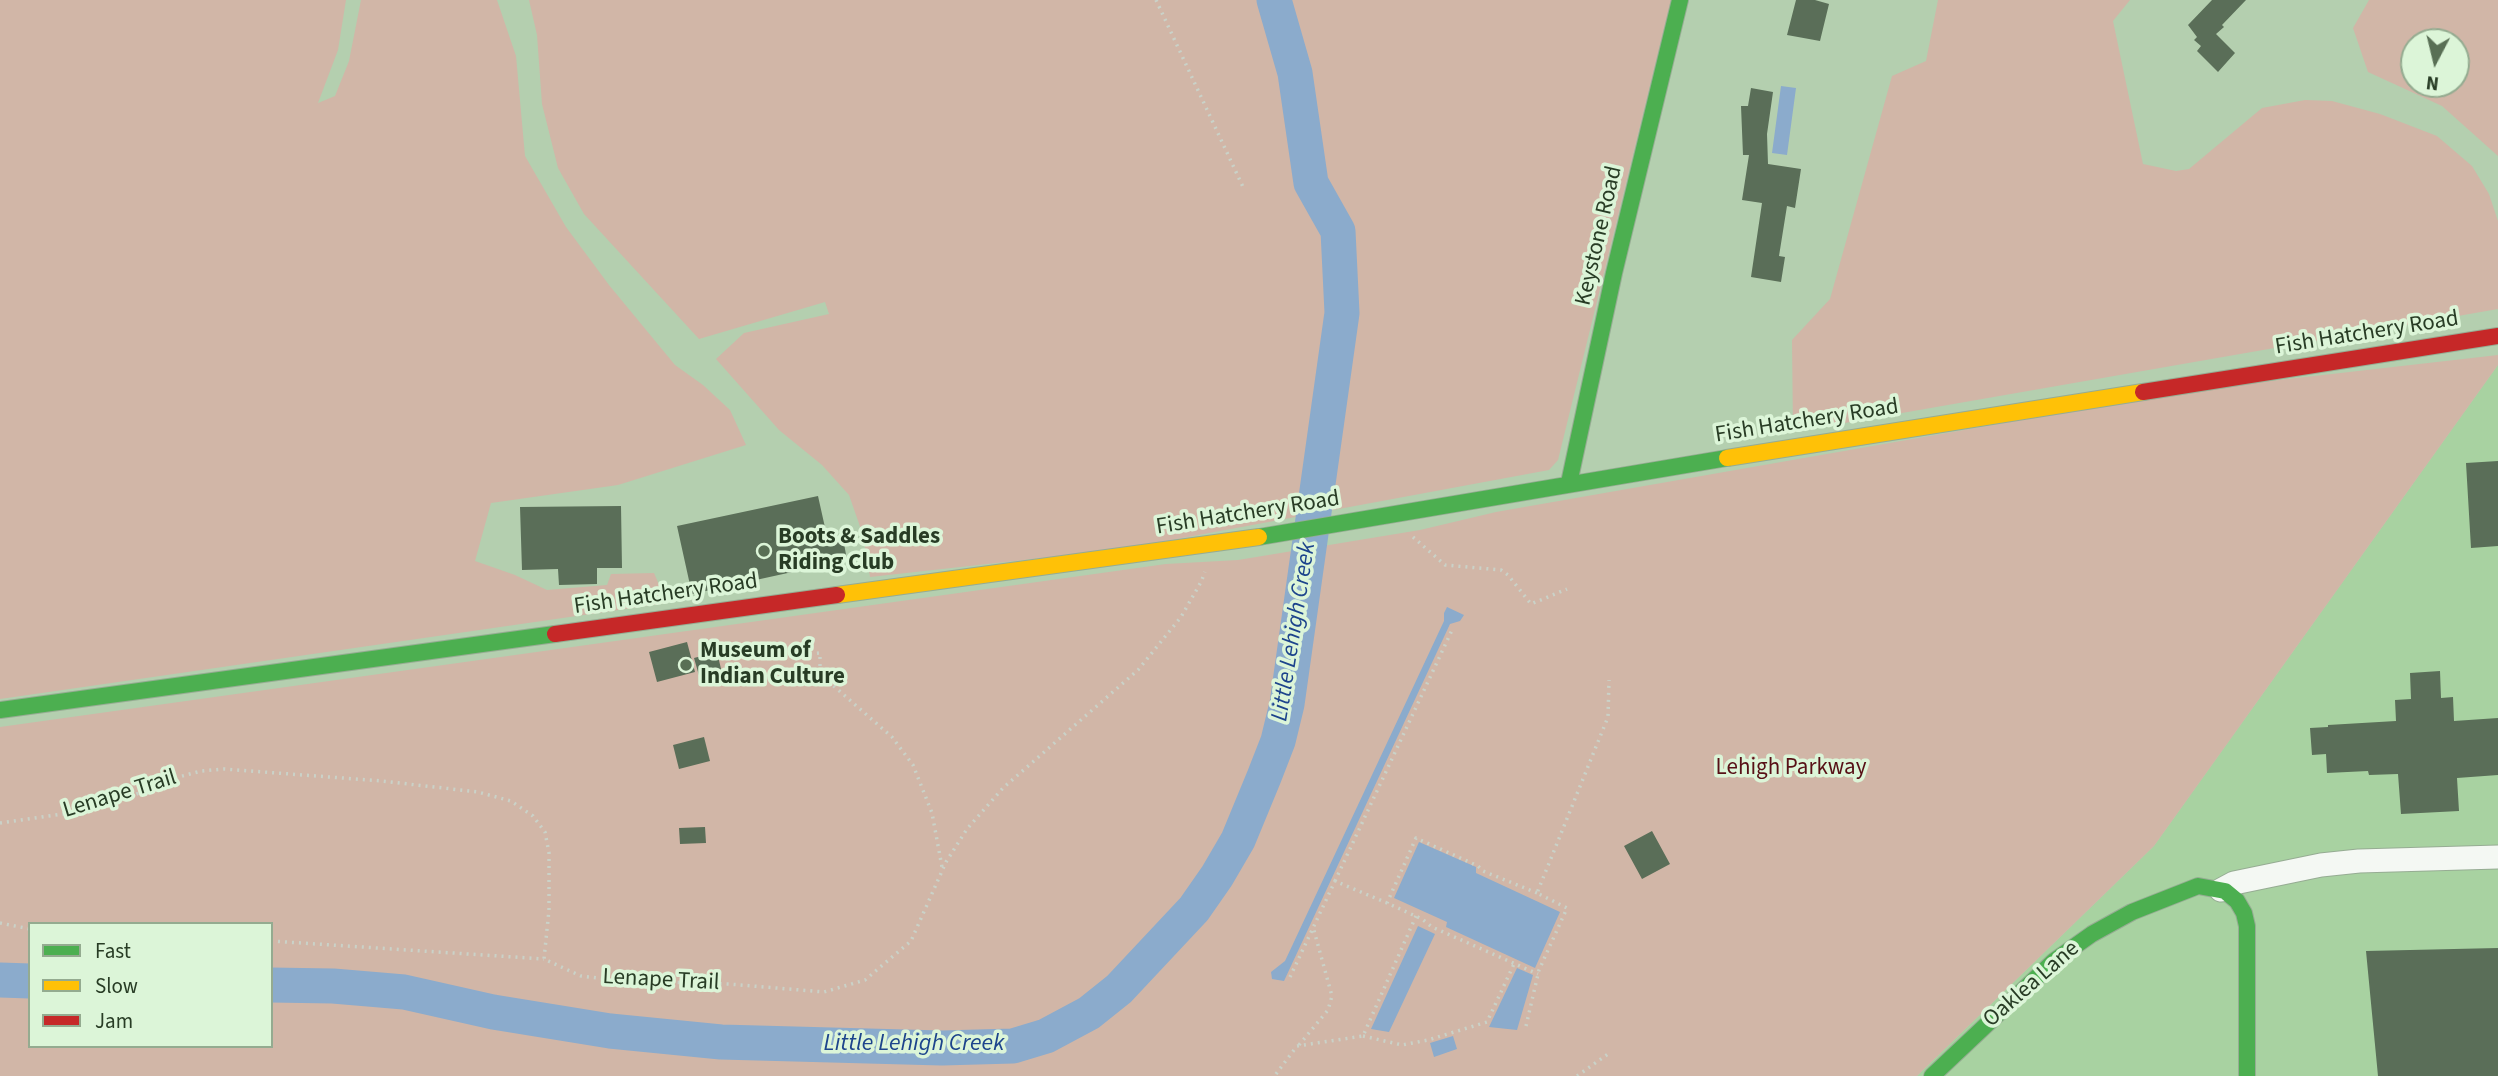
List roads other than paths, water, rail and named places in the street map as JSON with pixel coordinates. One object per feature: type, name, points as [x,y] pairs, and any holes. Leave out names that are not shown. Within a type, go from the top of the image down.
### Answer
[{"type":"street","name":"Keystone Road","points":[[1569,483],[1614,273],[1680,0]]},
{"type":"street","name":"Fish Hatchery Road","points":[[0,709],[1240,540],[1569,483],[2498,336]]},
{"type":"street","name":"Oaklea Lane","points":[[1932,1076],[2054,961],[2092,934],[2174,893],[2197,886],[2221,890],[2234,883],[2322,865],[2359,861],[2498,857]]},
{"type":"street","points":[[2221,890],[2237,901],[2247,926],[2247,1076]]},
{"type":"water","points":[[1781,86],[1796,88],[1787,155],[1772,153]]},
{"type":"water","points":[[1447,607],[1464,615],[1460,621],[1450,624],[1284,981],[1272,979],[1271,972],[1285,961],[1444,621]]},
{"type":"water","points":[[1419,842],[1476,867],[1476,873],[1560,912],[1535,968],[1446,927],[1447,922],[1394,898]]},
{"type":"water","points":[[1418,926],[1435,934],[1389,1032],[1371,1029]]},
{"type":"water","points":[[1517,968],[1533,975],[1517,1030],[1489,1027]]},
{"type":"water","points":[[1453,1036],[1457,1049],[1434,1057],[1430,1043]]},
{"type":"waterway","name":"Little Lehigh Creek","points":[[273,985],[333,986],[404,992],[493,1012],[610,1031],[721,1042],[942,1048],[1013,1046],[1046,1036],[1089,1013],[1119,989],[1194,909],[1217,876],[1238,840],[1264,777],[1278,741],[1287,704],[1342,313],[1338,231],[1311,183],[1295,73],[1274,0]]},
{"type":"waterway","name":"Little Lehigh Creek","points":[[0,980],[28,981]]},
{"type":"place","name":"Boots & Saddles Riding Club","points":[[764,551]]},
{"type":"place","name":"Museum of Indian Culture","points":[[686,665]]},
{"type":"park label","name":"Lehigh Parkway","points":[[1791,769]]}]
